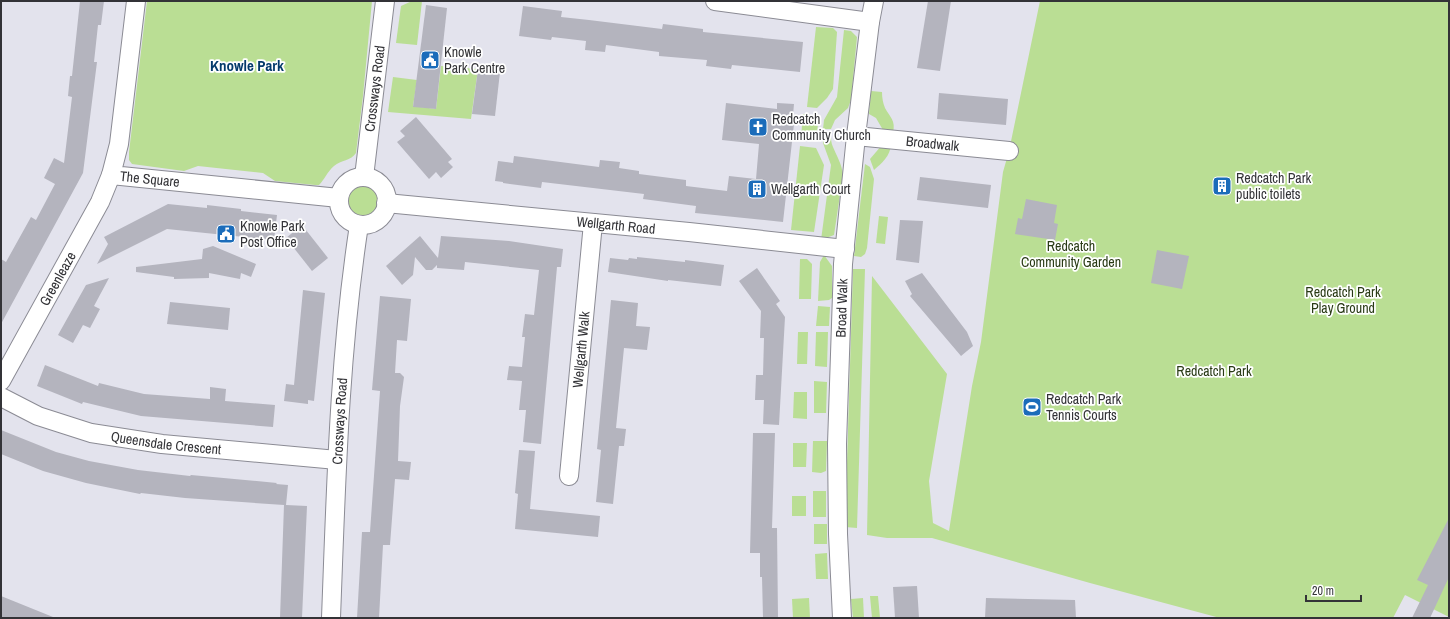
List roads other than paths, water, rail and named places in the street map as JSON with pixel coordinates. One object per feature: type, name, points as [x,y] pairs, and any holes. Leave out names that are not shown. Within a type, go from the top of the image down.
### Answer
[{"type":"street","name":"The Square","points":[[136,1],[119,144],[111,175],[339,198]]},
{"type":"street","name":"Crossways Road","points":[[364,177],[385,1]]},
{"type":"street","points":[[716,1],[870,22]]},
{"type":"street","name":"Broad Walk","points":[[842,618],[838,534],[837,444],[843,264],[856,136],[874,1]]},
{"type":"street","name":"Broadwalk","points":[[856,136],[1009,151]]},
{"type":"street","name":"Greenleaze","points":[[1,381],[100,202],[111,175]]},
{"type":"street","points":[[364,177],[372,179],[383,189],[386,196],[385,211],[380,218],[374,222],[367,225],[359,225],[352,223],[345,218],[341,212],[339,198],[342,189],[348,182],[356,178],[364,177]]},
{"type":"street","name":"Wellgarth Road","points":[[386,203],[689,232],[845,250]]},
{"type":"street","name":"Wellgarth Walk","points":[[569,476],[593,223]]},
{"type":"street","name":"Crossways Road","points":[[331,618],[337,460],[350,283],[359,225]]},
{"type":"street","name":"Queensdale Crescent","points":[[1,397],[38,416],[91,433],[162,444],[337,460]]},
{"type":"place","name":"Knowle Park Centre","points":[[430,60]]},
{"type":"place","name":"Redcatch Community Church","points":[[758,127]]},
{"type":"place","name":"Redcatch Park public toilets","points":[[1222,186]]},
{"type":"place","name":"Wellgarth Court","points":[[757,189]]},
{"type":"place","name":"Knowle Park Post Office","points":[[226,234]]},
{"type":"place","name":"Redcatch Park Tennis Courts","points":[[1032,407]]},
{"type":"district","name":"Knowle Park","points":[[247,65]]},
{"type":"park label","name":"Redcatch Community Garden","points":[[1071,254]]},
{"type":"park label","name":"Redcatch Park Play Ground","points":[[1343,300]]},
{"type":"park label","name":"Redcatch Park","points":[[1214,371]]}]
